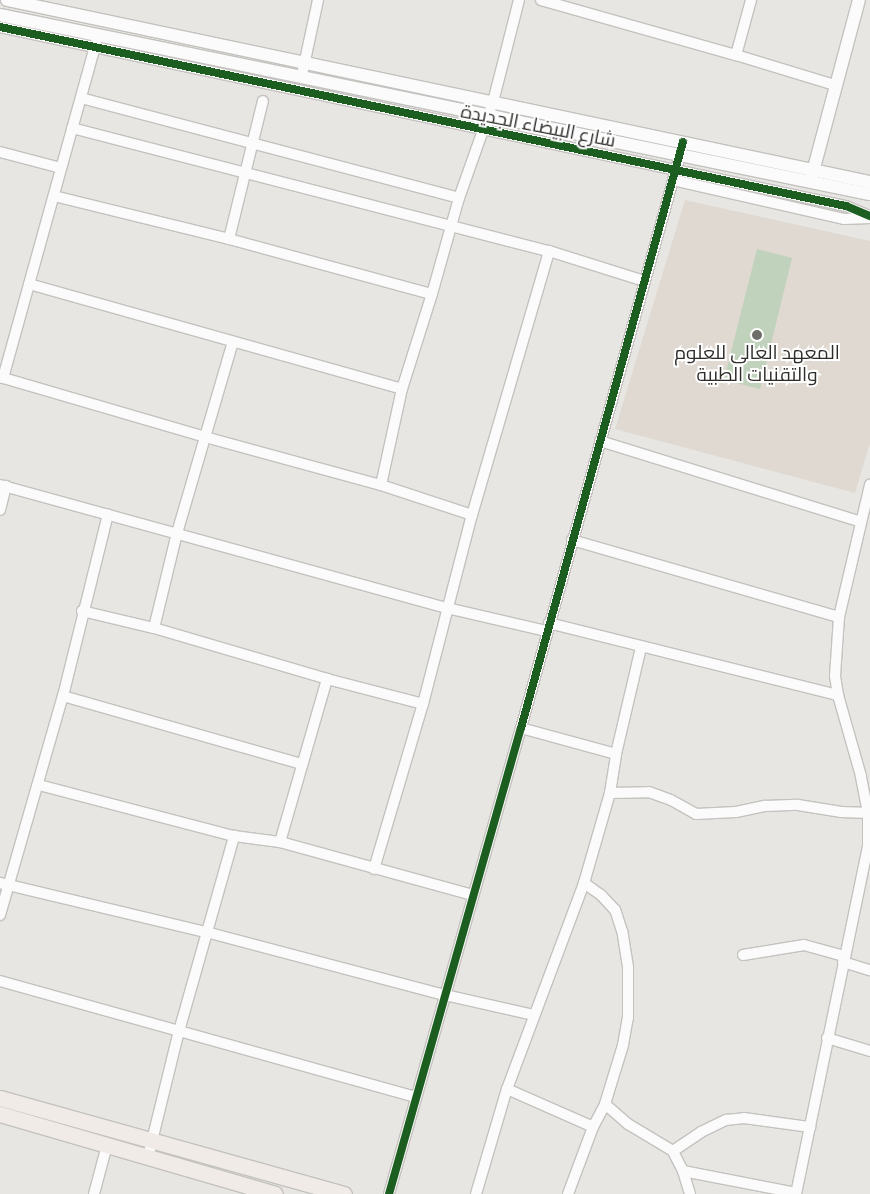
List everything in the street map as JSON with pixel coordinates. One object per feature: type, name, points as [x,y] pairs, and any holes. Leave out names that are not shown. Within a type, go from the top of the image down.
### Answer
[{"type":"main road","points":[[0,1098],[344,1194]]},
{"type":"main road","points":[[0,1114],[148,1157],[252,1191],[275,1194]]},
{"type":"street","name":"شارع البيضاء الجديدة","points":[[7,0],[684,142],[812,176],[870,194]]},
{"type":"street","points":[[301,78],[318,0]]},
{"type":"street","points":[[381,485],[402,388],[432,294],[459,198],[493,102],[519,0]]},
{"type":"street","points":[[543,0],[835,85]]},
{"type":"street","points":[[736,55],[751,0]]},
{"type":"street","points":[[812,176],[859,0]]},
{"type":"street","name":"شارع البيضاء الجديدة","points":[[0,15],[680,156],[812,176],[870,182]]},
{"type":"street","points":[[0,27],[482,130],[674,176],[846,206],[870,217]]},
{"type":"street","points":[[98,34],[54,196],[1,378],[205,438],[381,485],[472,515]]},
{"type":"street","points":[[81,98],[459,198]]},
{"type":"street","points":[[229,239],[252,142],[264,101]]},
{"type":"street","points":[[72,128],[549,252],[644,281]]},
{"type":"street","points":[[389,1194],[684,142]]},
{"type":"street","points":[[0,152],[61,168]]},
{"type":"street","points":[[54,196],[229,239],[432,294]]},
{"type":"street","points":[[374,868],[422,704],[472,515],[549,252]]},
{"type":"street","points":[[29,284],[402,388]]},
{"type":"street","points":[[154,628],[177,533],[233,342]]},
{"type":"street","points":[[600,440],[860,522]]},
{"type":"street","points":[[683,1171],[796,1193],[844,959],[866,874],[869,813],[861,776],[838,695],[835,676],[839,617],[870,485]]},
{"type":"street","points":[[0,510],[3,486],[447,608],[640,647],[838,695]]},
{"type":"street","points":[[0,915],[5,884],[38,785],[63,696],[82,611],[108,514]]},
{"type":"street","points":[[572,540],[839,617]]},
{"type":"street","points":[[82,611],[154,628],[327,679],[422,704]]},
{"type":"street","points":[[476,1194],[507,1089],[584,883],[610,793],[616,754],[640,647]]},
{"type":"street","points":[[280,842],[327,679]]},
{"type":"street","points":[[63,696],[301,764]]},
{"type":"street","points":[[521,728],[616,754]]},
{"type":"street","points":[[38,785],[234,836],[280,842],[473,895]]},
{"type":"street","points":[[610,793],[650,792],[671,800],[696,814],[736,812],[765,806],[798,805],[841,812],[869,813]]},
{"type":"street","points":[[148,1157],[179,1031],[234,836]]},
{"type":"street","points":[[568,1194],[592,1127],[605,1104],[623,1045],[628,1018],[628,967],[622,931],[615,910],[584,883]]},
{"type":"street","points":[[5,884],[206,932],[445,995],[534,1014]]},
{"type":"street","points":[[743,955],[804,945],[870,970]]},
{"type":"street","points":[[0,981],[416,1096]]},
{"type":"street","points":[[827,1038],[870,1051]]},
{"type":"street","points":[[507,1089],[592,1127]]},
{"type":"street","points":[[605,1104],[628,1124],[673,1151],[683,1171],[690,1194]]},
{"type":"street","points":[[673,1151],[687,1140],[726,1120],[744,1118],[810,1126]]},
{"type":"street","points":[[94,1194],[107,1145]]},
{"type":"shaded area","name":"المعهد العالي للعلوم والتقنيات الطبية","points":[[685,200],[870,241],[870,443],[855,493],[615,429]]},
{"type":"green space","points":[[757,249],[792,258],[760,389],[724,380]]},
{"type":"cycle path","points":[[0,27],[846,206],[870,216]]},
{"type":"cycle path","points":[[389,1194],[521,728],[683,142]]},
{"type":"place","name":"المعهد العالي للعلوم والتقنيات الطبية","points":[[757,335]]}]
